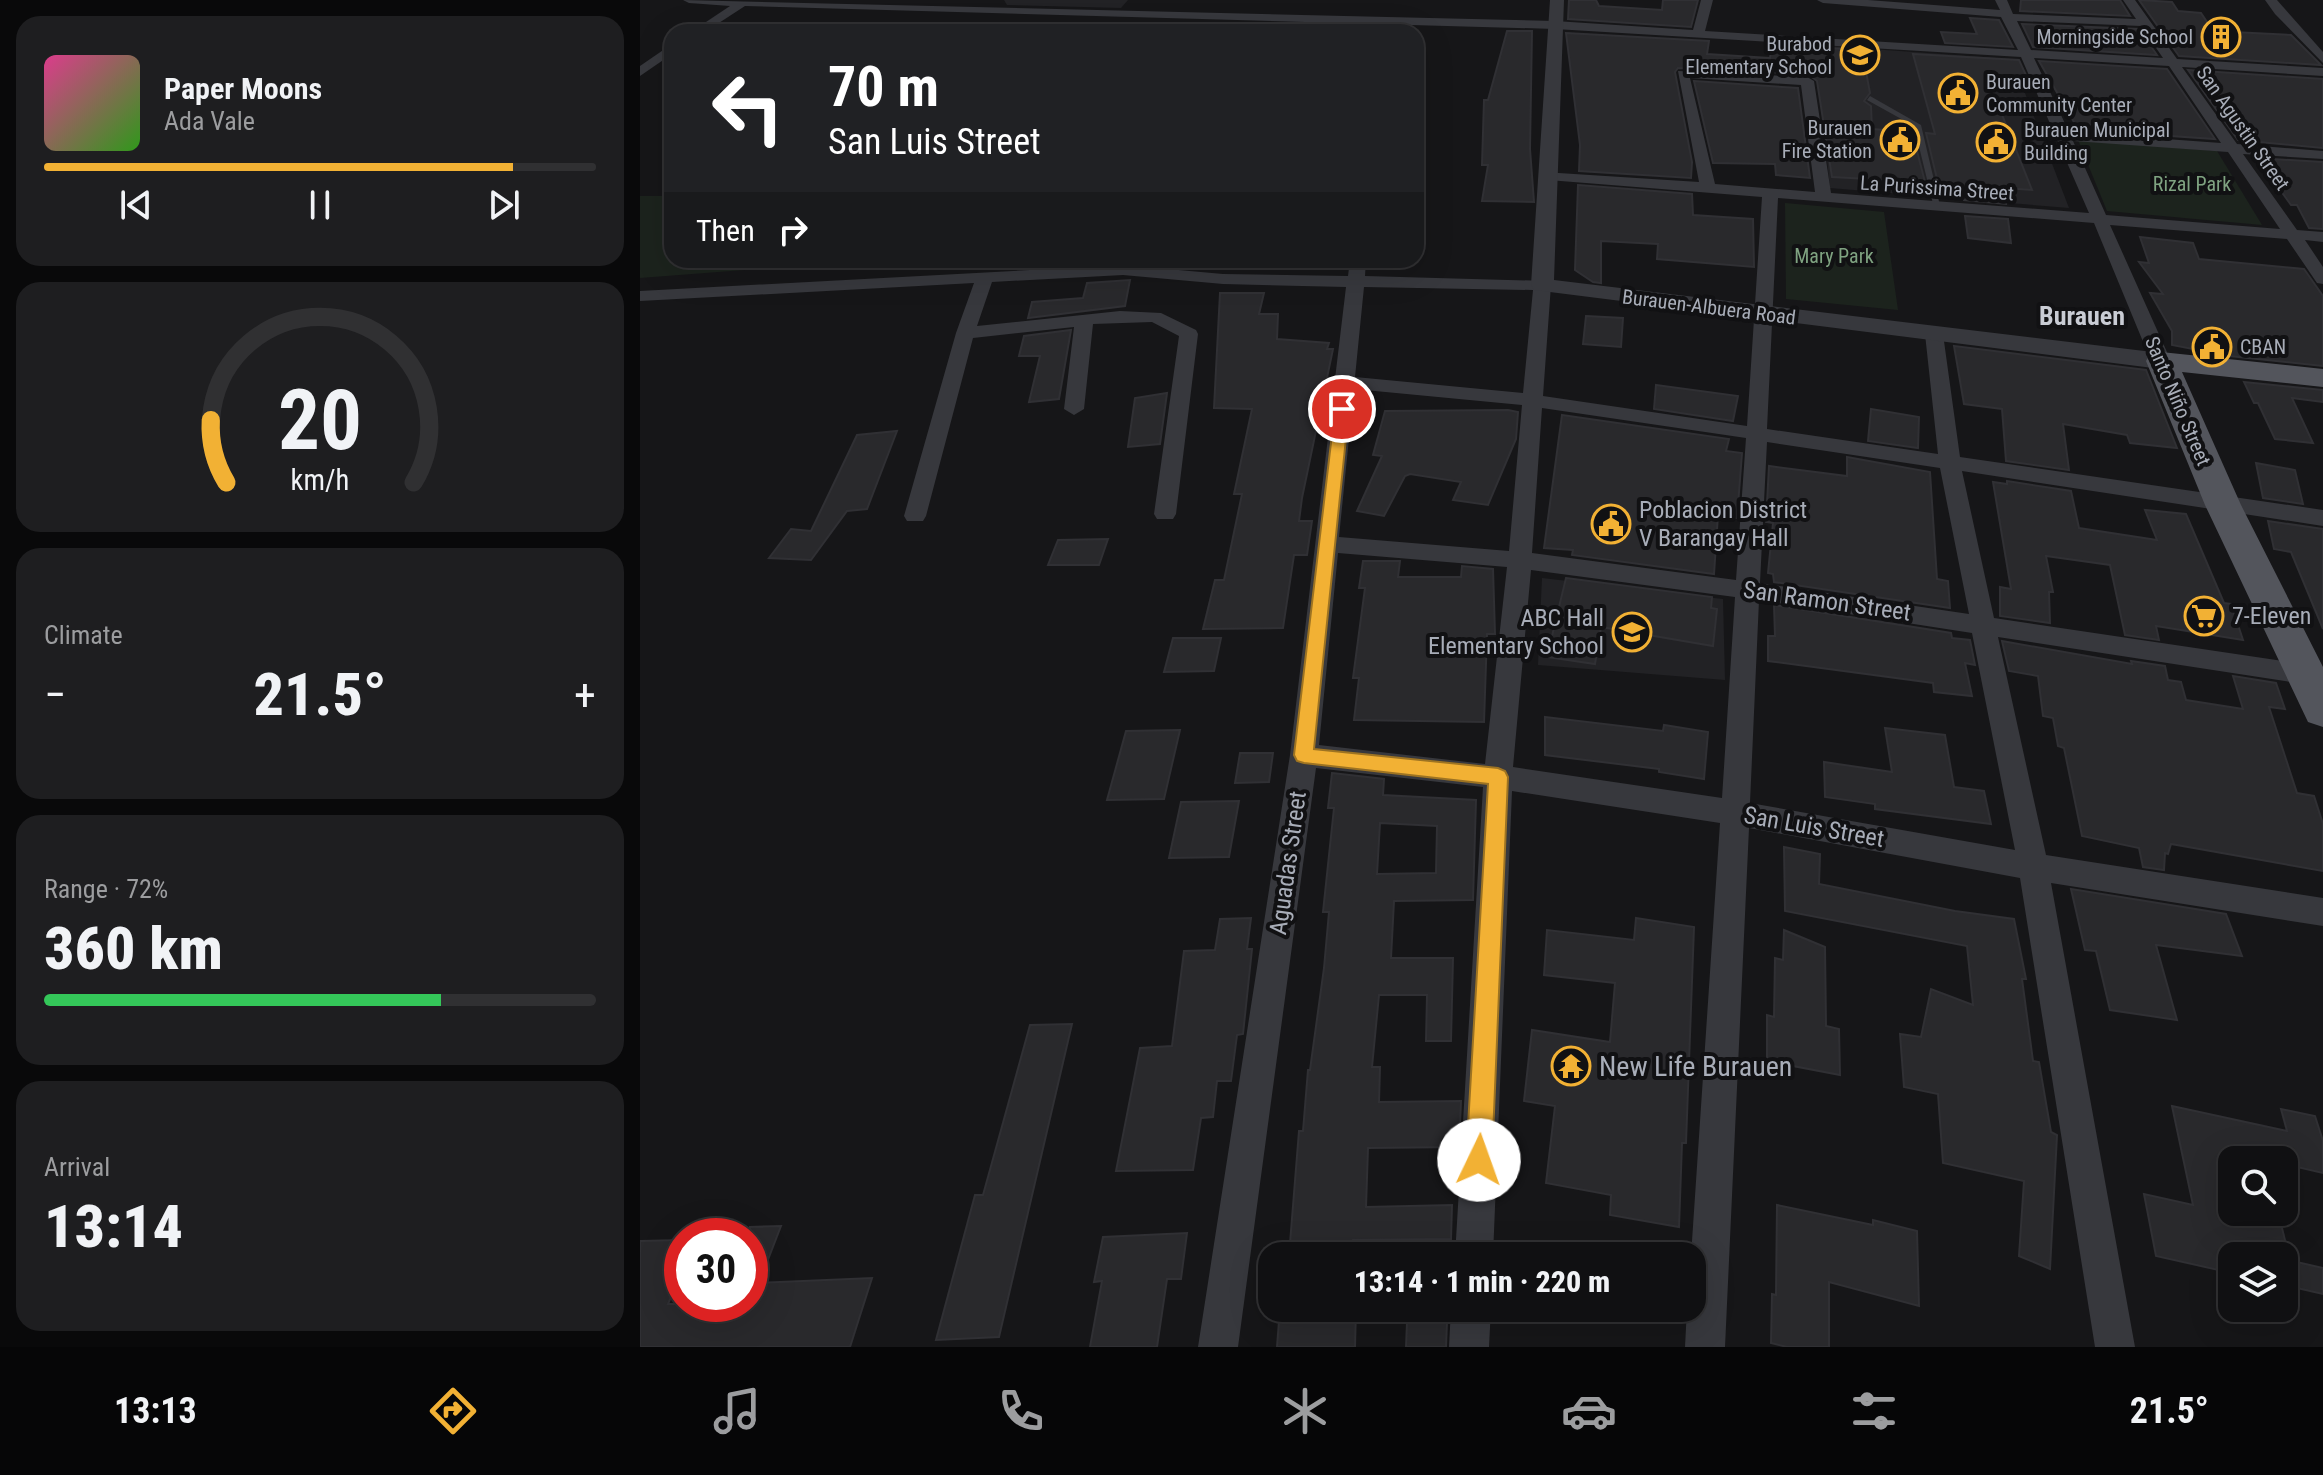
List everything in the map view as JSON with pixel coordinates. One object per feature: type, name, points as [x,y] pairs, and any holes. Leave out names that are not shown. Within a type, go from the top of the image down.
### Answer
[{"type":"main road","points":[[2161,361],[2323,378]]},
{"type":"main road","name":"Santo Niño Street","points":[[2161,361],[2223,505],[2314,675],[2323,710]]},
{"type":"street","points":[[689,0],[1127,14],[1327,24]]},
{"type":"street","points":[[1127,14],[1140,0]]},
{"type":"street","points":[[1475,1242],[1498,777],[1520,560],[1542,285],[1557,0]]},
{"type":"street","points":[[1698,33],[1707,0]]},
{"type":"street","points":[[1823,0],[2005,10],[2146,23]]},
{"type":"street","name":"San Agustin Street","points":[[2129,0],[2323,279]]},
{"type":"street","points":[[2271,0],[2323,59]]},
{"type":"street","points":[[711,24],[749,2]]},
{"type":"street","name":"Santo Niño Street","points":[[2005,10],[2064,136],[2161,361]]},
{"type":"street","points":[[1031,24],[1042,12]]},
{"type":"street","points":[[1424,27],[1555,25],[2323,72]]},
{"type":"street","points":[[640,72],[664,54]]},
{"type":"street","points":[[1708,189],[1683,74],[1807,81],[1824,199]]},
{"type":"street","points":[[2064,136],[2323,155]]},
{"type":"street","name":"La Purissima Street","points":[[1548,175],[2323,237]]},
{"type":"street","points":[[1705,1347],[1759,434],[1770,195]]},
{"type":"street","points":[[640,296],[985,278],[1055,268]]},
{"type":"street","points":[[1096,268],[1223,279],[1357,271],[1542,285]]},
{"type":"street","name":"Aguadas Street","points":[[1218,1347],[1304,755],[1357,271]]},
{"type":"street","points":[[915,516],[965,333],[985,278]]},
{"type":"street","name":"Burauen-Albuera Road","points":[[1542,285],[2161,361]]},
{"type":"street","points":[[965,333],[1120,316],[1155,317],[1189,334],[1165,514]]},
{"type":"street","points":[[1074,409],[1084,322]]},
{"type":"street","points":[[1934,334],[1950,464],[2033,867],[2115,1347]]},
{"type":"street","points":[[1345,382],[1531,400],[2323,518]]},
{"type":"street","name":"San Ramon Street","points":[[1329,544],[1520,560],[1749,590],[2314,675]]},
{"type":"street","name":"San Luis Street","points":[[1304,755],[1498,777],[1736,813],[2033,867],[2323,912]]},
{"type":"street","points":[[1469,1347],[1470,1322]]},
{"type":"lane","points":[[1870,98],[1917,125],[1938,208]]},
{"type":"shaded area","points":[[1004,0],[1128,0],[1121,8],[1007,5]]},
{"type":"shaded area","points":[[1815,45],[2012,59],[2069,208],[1830,188]]},
{"type":"shaded area","name":"ABC Hall Elementary School","points":[[1542,578],[1723,599],[1725,680],[1538,665]]},
{"type":"green space","name":"Rizal Park","points":[[2078,140],[2217,151],[2262,225],[2107,211]]},
{"type":"green space","points":[[640,196],[664,196],[664,268],[771,268],[640,278]]},
{"type":"green space","name":"Mary Park","points":[[1785,203],[1884,212],[1898,310],[1786,299]]},
{"type":"building","points":[[1569,0],[1596,0],[1599,6],[1662,10],[1663,0],[1698,0],[1691,27],[1568,19]]},
{"type":"building","points":[[2021,0],[2120,0],[2130,16],[2020,11]]},
{"type":"building","points":[[2139,0],[2172,2],[2178,11],[2201,13],[2213,31],[2291,35],[2321,65],[2179,56]]},
{"type":"building","points":[[1970,18],[1999,20],[2013,47],[1945,43],[1941,32],[1977,34]]},
{"type":"building","points":[[2022,24],[2139,29],[2157,55],[2033,47]]},
{"type":"building","points":[[1507,31],[1532,31],[1530,149],[1534,202],[1482,201],[1488,165],[1482,165],[1484,100],[1488,100]]},
{"type":"building","points":[[1566,33],[1709,41],[1707,54],[1770,58],[1772,45],[1862,50],[1870,93],[1864,101],[1871,106],[1872,129],[1912,132],[1925,182],[1832,177],[1817,81],[1808,74],[1678,68],[1675,72],[1692,162],[1691,178],[1579,171],[1580,145]]},
{"type":"building","points":[[1913,54],[2019,60],[2030,84],[1989,82],[2032,190],[2004,188],[2006,204],[1964,200],[1962,185],[1938,183],[1926,133],[1935,134]]},
{"type":"building","points":[[2039,61],[2167,69],[2215,139],[2127,133],[2123,126],[2075,124]]},
{"type":"building","points":[[2188,70],[2323,79],[2323,148],[2238,140]]},
{"type":"building","points":[[1694,81],[1798,88],[1810,178],[1776,175],[1775,164],[1713,163]]},
{"type":"building","points":[[2257,158],[2323,162],[2323,229],[2309,228],[2297,205],[2291,205]]},
{"type":"building","points":[[1578,185],[1692,194],[1693,215],[1753,219],[1754,267],[1657,259],[1658,244],[1601,241],[1601,283],[1593,282],[1575,270]]},
{"type":"building","points":[[1965,216],[2008,219],[2011,243],[1968,238]]},
{"type":"building","points":[[2140,237],[2193,243],[2199,259],[2304,269],[2323,296],[2323,366],[2229,356],[2172,345],[2172,331],[2150,293],[2163,294],[2139,262],[2149,263]]},
{"type":"building","points":[[1130,280],[1125,306],[1028,318],[1032,302],[1083,298],[1087,283]]},
{"type":"building","points":[[1220,293],[1264,293],[1259,314],[1278,314],[1277,339],[1329,343],[1327,349],[1333,349],[1299,521],[1312,521],[1307,555],[1294,555],[1283,628],[1203,629],[1215,580],[1224,580],[1242,494],[1234,494],[1252,409],[1214,408]]},
{"type":"building","points":[[1586,316],[1623,318],[1621,347],[1583,344]]},
{"type":"building","points":[[1071,330],[1059,399],[1029,402],[1040,356],[1019,356],[1024,336]]},
{"type":"building","points":[[1954,346],[2146,370],[2177,448],[2130,443],[2127,435],[2063,424],[2069,470],[2006,461],[2002,409],[1964,404]]},
{"type":"building","points":[[2244,382],[2323,390],[2323,402],[2292,398],[2313,443],[2275,439]]},
{"type":"building","points":[[1656,385],[1738,396],[1733,421],[1654,409]]},
{"type":"building","points":[[1167,393],[1160,444],[1128,447],[1135,398]]},
{"type":"building","points":[[1871,409],[1919,417],[1918,448],[1868,441]]},
{"type":"building","points":[[1385,411],[1518,412],[1516,439],[1488,505],[1453,500],[1461,482],[1410,474],[1405,476],[1384,516],[1357,511],[1382,456],[1373,455]]},
{"type":"building","points":[[1562,415],[1729,439],[1726,451],[1742,453],[1737,518],[1718,515],[1714,574],[1572,555],[1573,550],[1544,548]]},
{"type":"building","points":[[897,431],[867,509],[847,511],[811,560],[769,558],[791,529],[811,531],[857,435]]},
{"type":"building","points":[[1847,457],[1930,472],[1937,579],[1948,581],[1950,608],[1774,582],[1773,574],[1768,573],[1773,523],[1766,522],[1769,466],[1847,476]]},
{"type":"building","points":[[2256,463],[2295,470],[2303,504],[2263,498]]},
{"type":"building","points":[[2007,481],[2071,491],[2079,528],[2157,540],[2145,510],[2186,514],[2224,603],[2231,604],[2243,640],[2156,626],[2159,640],[2125,635],[2110,565],[2046,556],[2053,592],[2049,592],[2050,623],[2000,616],[2000,587],[2011,589],[1993,482],[2007,484]]},
{"type":"building","points":[[2268,521],[2323,529],[2323,629],[2291,552],[2274,549]]},
{"type":"building","points":[[1108,539],[1099,565],[1048,565],[1058,540]]},
{"type":"building","points":[[1363,561],[1400,561],[1398,577],[1461,577],[1462,566],[1493,569],[1495,634],[1487,634],[1484,722],[1354,720],[1359,678],[1353,678],[1365,588],[1359,588]]},
{"type":"building","points":[[1566,578],[1712,597],[1711,608],[1717,609],[1713,646],[1601,627],[1595,664],[1547,657]]},
{"type":"building","points":[[1774,605],[1951,633],[1952,638],[1970,640],[1975,665],[1965,663],[1972,696],[1934,692],[1933,683],[1768,661],[1768,636],[1775,636]]},
{"type":"building","points":[[1173,638],[1221,638],[1214,671],[1164,672]]},
{"type":"building","points":[[2002,641],[2132,664],[2131,661],[2165,666],[2168,680],[2181,682],[2186,700],[2243,709],[2233,676],[2276,683],[2285,709],[2269,707],[2297,793],[2314,796],[2323,824],[2323,871],[2171,844],[2168,854],[2165,853],[2164,870],[2143,867],[2139,848],[2082,836],[2064,748],[2058,746],[2053,718],[2043,716],[2038,676],[2009,671]]},
{"type":"building","points":[[1545,717],[1663,731],[1664,725],[1708,732],[1704,779],[1659,772],[1659,769],[1545,755]]},
{"type":"building","points":[[1885,728],[1945,735],[1954,787],[1984,791],[1991,824],[1875,809],[1875,804],[1825,797],[1824,762],[1892,772]]},
{"type":"building","points":[[1180,730],[1164,799],[1107,800],[1126,731]]},
{"type":"building","points":[[1240,753],[1273,753],[1269,782],[1235,783]]},
{"type":"building","points":[[1332,773],[1384,779],[1383,795],[1476,800],[1473,900],[1394,901],[1391,958],[1453,958],[1451,1041],[1426,1041],[1427,995],[1379,995],[1372,1067],[1380,1067],[1379,1102],[1461,1101],[1459,1147],[1368,1148],[1366,1207],[1452,1205],[1451,1239],[1290,1242],[1299,1131],[1303,1131],[1308,1070],[1324,968],[1329,912],[1323,912],[1334,808],[1328,808]],"holes":[[[1380,823],[1437,826],[1436,873],[1377,874]]]},
{"type":"building","points":[[1239,801],[1229,857],[1169,858],[1181,802]]},
{"type":"building","points":[[1784,847],[1820,854],[1819,884],[1955,911],[2014,919],[2026,979],[2022,979],[2033,1061],[2039,1062],[2051,1132],[2057,1135],[2050,1269],[2019,1256],[2024,1181],[1943,1163],[1938,1094],[1904,1087],[1900,1034],[1921,1037],[1931,989],[1973,1005],[1967,946],[1785,911]]},
{"type":"building","points":[[2071,889],[2226,914],[2242,956],[2156,945],[2177,1020],[2110,1010],[2096,951],[2085,950]]},
{"type":"building","points":[[1251,918],[1247,949],[1252,949],[1243,1034],[1237,1035],[1231,1081],[1217,1081],[1213,1117],[1201,1118],[1193,1170],[1116,1171],[1140,1048],[1172,1046],[1184,951],[1215,950],[1220,919]]},
{"type":"building","points":[[1636,918],[1694,927],[1686,1143],[1682,1143],[1679,1227],[1610,1215],[1611,1195],[1546,1183],[1555,1106],[1524,1101],[1532,1030],[1610,1042],[1615,983],[1544,975],[1547,930],[1634,940]]},
{"type":"building","points":[[1784,930],[1825,947],[1826,1026],[1839,1029],[1840,1075],[1767,1061],[1767,1015],[1774,1017],[1775,958],[1783,960]]},
{"type":"building","points":[[1072,1024],[999,1337],[936,1340],[975,1195],[983,1195],[1030,1025]]},
{"type":"building","points":[[2172,1106],[2287,1131],[2281,1109],[2315,1116],[2323,1141],[2323,1173],[2298,1167],[2298,1146],[2218,1146],[2218,1226],[2282,1226],[2286,1242],[2218,1242],[2218,1270],[2156,1256],[2144,1194],[2193,1205]]},
{"type":"building","points":[[1777,1205],[1873,1225],[1873,1220],[1917,1231],[1919,1306],[1829,1282],[1829,1347],[1787,1347],[1771,1343],[1772,1294],[1776,1295]]},
{"type":"building","points":[[768,1226],[781,1226],[768,1260]]},
{"type":"building","points":[[1187,1233],[1181,1279],[1167,1279],[1157,1347],[1090,1347],[1102,1281],[1094,1282],[1103,1237]]},
{"type":"building","points":[[664,1240],[664,1322],[768,1322],[768,1283],[872,1278],[850,1347],[640,1347],[640,1241]]},
{"type":"building","points":[[2298,1262],[2323,1268],[2323,1294],[2298,1288]]},
{"type":"building","points":[[1279,1322],[1356,1322],[1355,1347],[1277,1347]]},
{"type":"building","points":[[1447,1322],[1446,1347],[1406,1347],[1407,1323]]},
{"type":"place","name":"Morningside School","points":[[2221,37]]},
{"type":"place","name":"Burabod Elementary School","points":[[1860,55]]},
{"type":"place","name":"Burauen Community Center","points":[[1958,93]]},
{"type":"place","name":"Burauen Fire Station","points":[[1900,140]]},
{"type":"place","name":"Burauen Municipal Building","points":[[1996,142]]},
{"type":"place","name":"CBAN","points":[[2212,347]]},
{"type":"place","name":"Poblacion District V Barangay Hall","points":[[1611,524]]},
{"type":"place","name":"7-Eleven","points":[[2204,616]]},
{"type":"place","name":"ABC Hall Elementary School","points":[[1632,632]]},
{"type":"place","name":"New Life Burauen","points":[[1571,1066]]},
{"type":"district","name":"Burauen","points":[[2082,316]]},
{"type":"route","points":[[1342,409],[1304,755],[1498,777],[1479,1160]]}]
